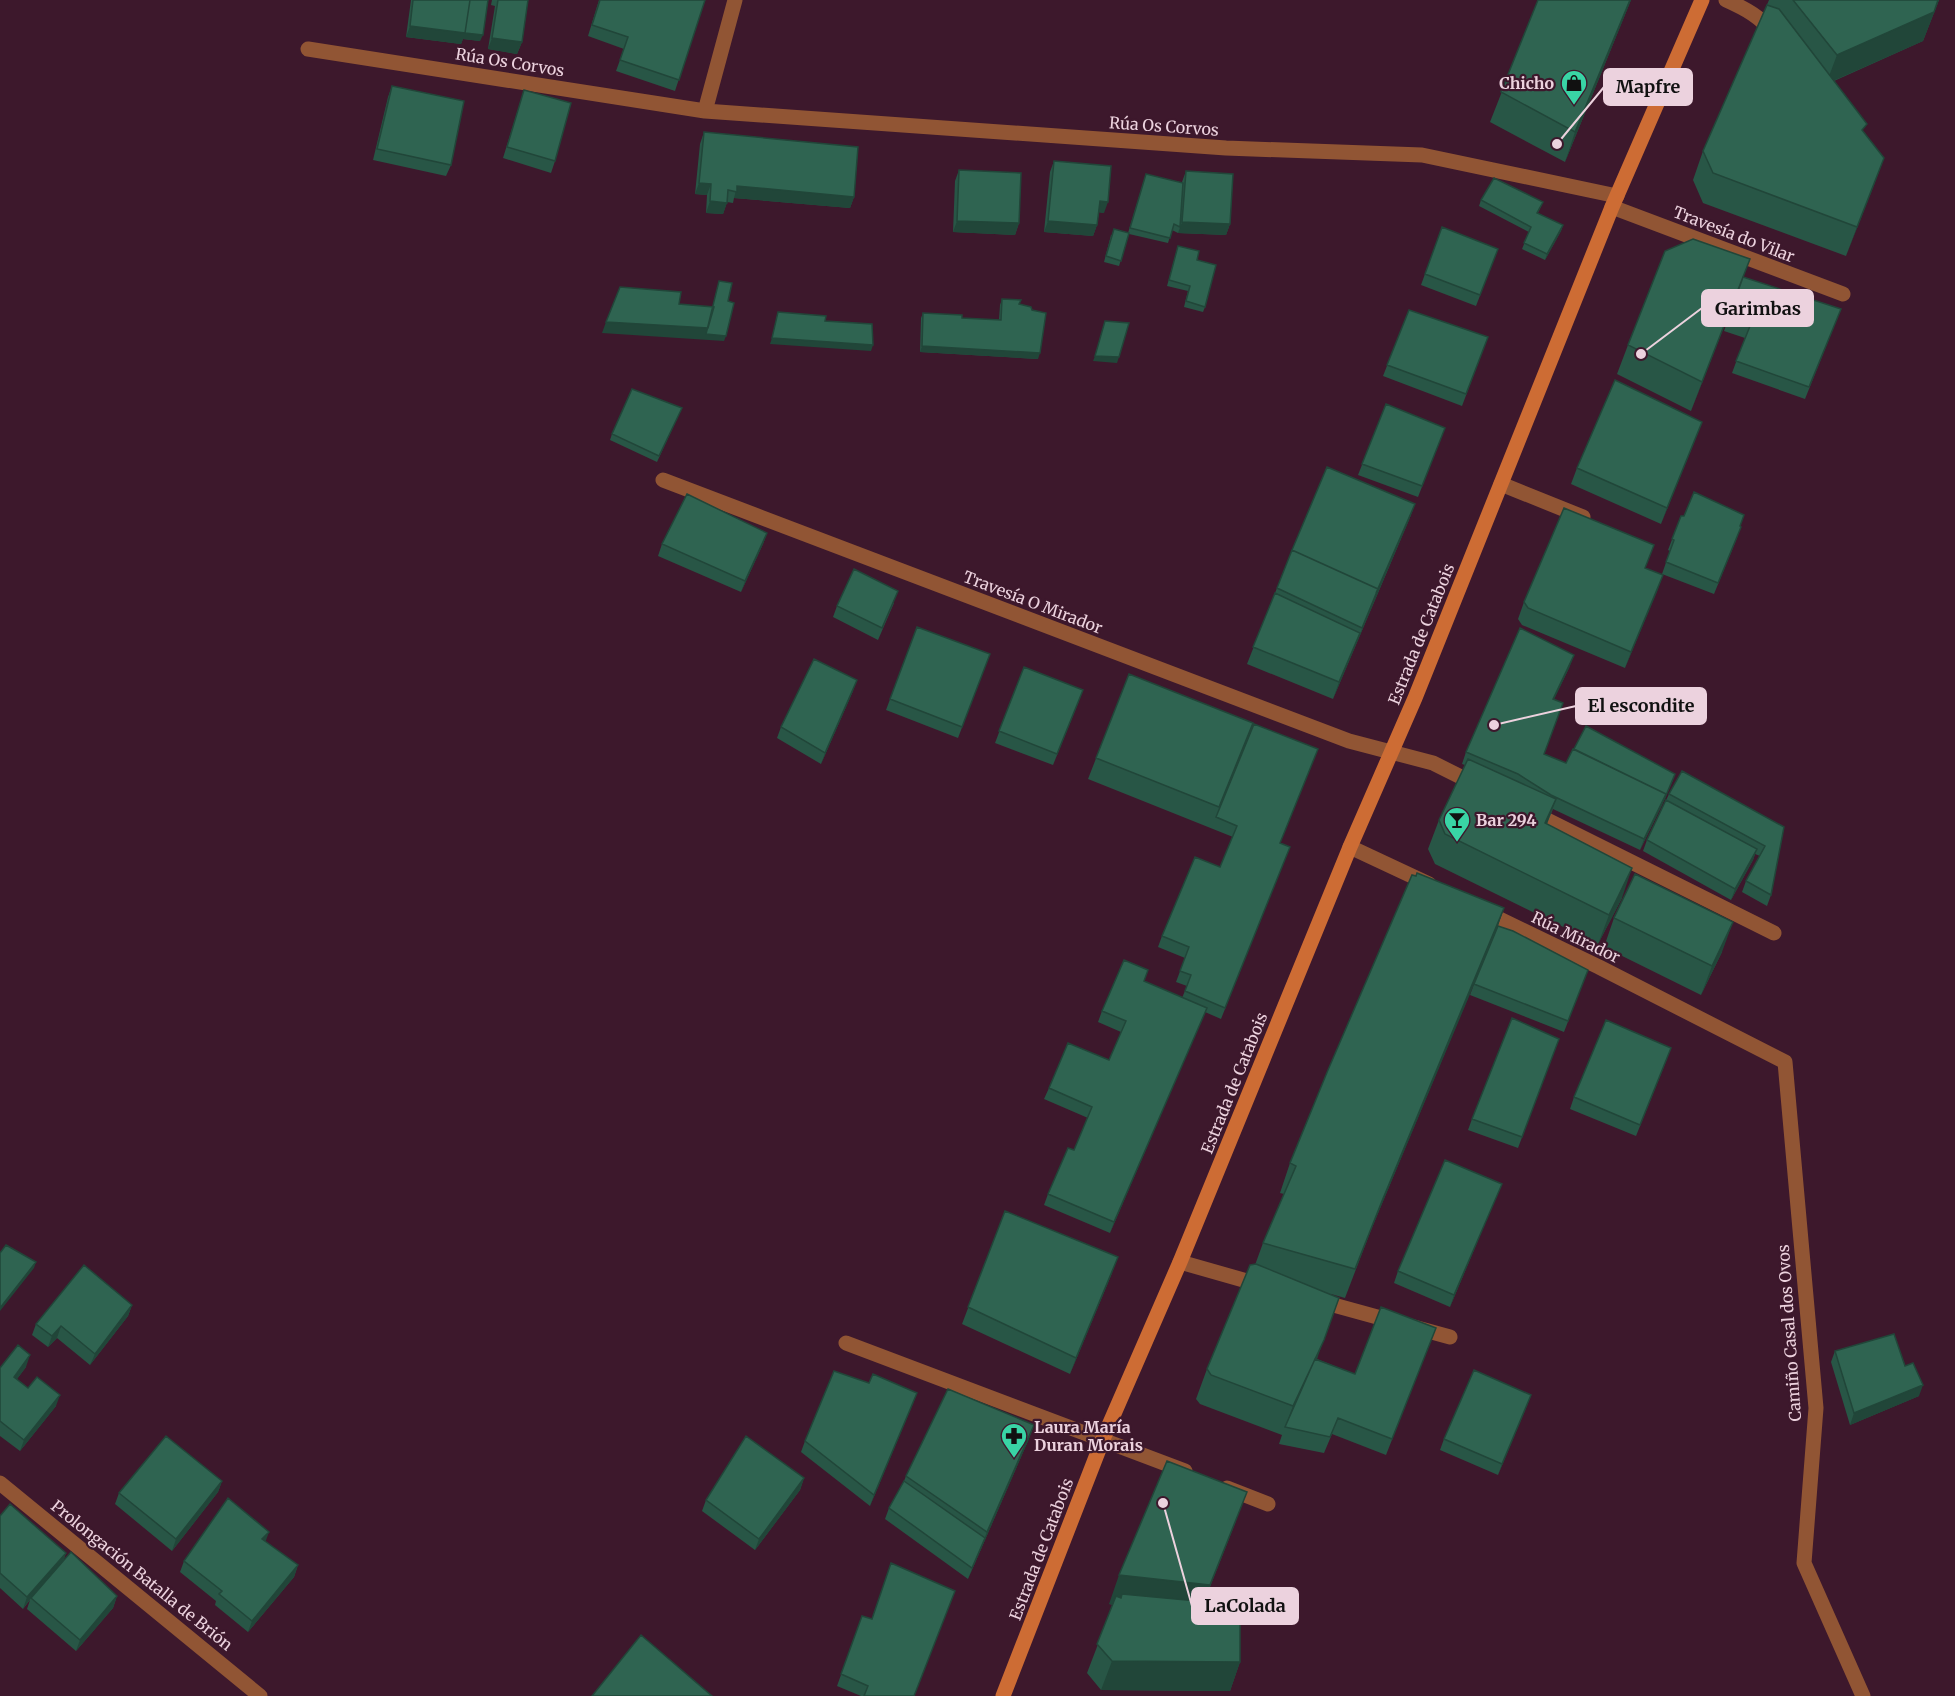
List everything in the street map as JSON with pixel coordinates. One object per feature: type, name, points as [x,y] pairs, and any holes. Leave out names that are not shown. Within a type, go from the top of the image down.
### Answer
[{"type":"main road","name":"Estrada de Catabois","points":[[1003,1696],[1103,1438],[1180,1262],[1350,847],[1415,698],[1615,201],[1702,0]]},
{"type":"street","points":[[705,111],[735,0]]},
{"type":"street","points":[[1726,0],[1763,20],[1784,47]]},
{"type":"street","name":"Rúa Os Corvos","points":[[308,49],[705,111],[1226,148],[1422,155],[1615,201]]},
{"type":"street","name":"Travesía do Vilar","points":[[1615,201],[1844,294]]},
{"type":"street","name":"Travesía O Mirador","points":[[663,480],[1349,741],[1390,753]]},
{"type":"street","points":[[1501,484],[1595,522]]},
{"type":"street","points":[[1390,753],[1433,763],[1496,795]]},
{"type":"street","points":[[1516,805],[1774,933]]},
{"type":"street","points":[[1350,847],[1438,889]]},
{"type":"street","name":"Rúa Mirador","points":[[1470,905],[1599,967],[1785,1062]]},
{"type":"street","name":"Camiño Casal dos Ovos","points":[[1785,1062],[1816,1408],[1804,1563],[1863,1696]]},
{"type":"street","points":[[1180,1262],[1273,1288]]},
{"type":"street","points":[[1306,1297],[1450,1337]]},
{"type":"street","points":[[846,1343],[1103,1438],[1195,1475]]},
{"type":"street","name":"Prolongación Batalla de Brión","points":[[0,1483],[260,1696]]},
{"type":"street","points":[[1216,1483],[1268,1504]]},
{"type":"building","points":[[413,0],[470,0],[465,33],[410,26]]},
{"type":"building","points":[[470,0],[488,0],[483,35],[465,33]]},
{"type":"building","points":[[498,0],[528,0],[522,42],[492,38]]},
{"type":"building","points":[[600,0],[705,0],[679,80],[620,60],[628,37],[592,25]]},
{"type":"building","points":[[1538,0],[1630,0],[1575,132],[1501,92]]},
{"type":"building","points":[[1793,0],[1938,0],[1934,12],[1837,55]]},
{"type":"building","points":[[1767,5],[1779,9],[1867,124],[1862,130],[1884,158],[1857,227],[1713,173],[1703,151]]},
{"type":"building","points":[[392,86],[464,101],[451,165],[377,149]]},
{"type":"building","points":[[524,90],[571,103],[555,161],[507,147]]},
{"type":"building","points":[[704,132],[858,147],[854,197],[737,186],[737,192],[728,190],[727,203],[710,201],[711,184],[699,183]]},
{"type":"building","points":[[1054,161],[1111,166],[1108,202],[1100,201],[1097,225],[1048,221]]},
{"type":"building","points":[[959,170],[1021,173],[1019,223],[957,221]]},
{"type":"building","points":[[1186,171],[1233,174],[1230,224],[1182,222]]},
{"type":"building","points":[[1146,174],[1183,183],[1180,227],[1174,224],[1170,238],[1130,228]]},
{"type":"building","points":[[1494,178],[1543,202],[1537,213],[1563,225],[1547,254],[1524,243],[1531,227],[1481,200]]},
{"type":"building","points":[[1442,227],[1498,249],[1480,295],[1425,274]]},
{"type":"building","points":[[1114,229],[1129,233],[1121,261],[1106,256]]},
{"type":"building","points":[[1693,239],[1750,259],[1702,382],[1628,345],[1665,251]]},
{"type":"building","points":[[1178,246],[1199,251],[1197,260],[1216,265],[1205,307],[1186,301],[1190,286],[1169,280]]},
{"type":"building","points":[[1743,277],[1841,309],[1809,387],[1736,361],[1750,326],[1728,320]]},
{"type":"building","points":[[719,281],[732,283],[728,301],[734,303],[726,336],[706,334]]},
{"type":"building","points":[[620,287],[681,292],[679,304],[714,307],[708,328],[606,322]]},
{"type":"building","points":[[1002,299],[1021,300],[1019,304],[1046,313],[1040,353],[922,346],[923,313],[1001,320]]},
{"type":"building","points":[[1409,310],[1488,337],[1466,394],[1387,365]]},
{"type":"building","points":[[778,312],[826,316],[825,321],[872,324],[873,345],[772,338]]},
{"type":"building","points":[[1105,321],[1129,323],[1119,357],[1095,356]]},
{"type":"building","points":[[1615,380],[1702,422],[1667,508],[1577,468]]},
{"type":"building","points":[[632,389],[682,408],[659,456],[612,434]]},
{"type":"building","points":[[1386,404],[1445,428],[1422,486],[1362,464]]},
{"type":"building","points":[[1327,467],[1415,504],[1378,589],[1292,550]]},
{"type":"building","points":[[1694,492],[1744,515],[1718,583],[1666,562],[1681,516],[1684,516]]},
{"type":"building","points":[[687,494],[767,533],[745,581],[662,544]]},
{"type":"building","points":[[1564,508],[1654,545],[1645,568],[1663,575],[1631,652],[1528,608],[1524,602]]},
{"type":"building","points":[[1292,550],[1378,589],[1362,628],[1277,588]]},
{"type":"building","points":[[854,569],[898,591],[882,628],[837,606]]},
{"type":"building","points":[[1275,593],[1360,633],[1339,682],[1253,647]]},
{"type":"building","points":[[917,627],[990,654],[962,727],[890,699]]},
{"type":"building","points":[[1520,628],[1574,655],[1553,699],[1563,703],[1544,754],[1566,763],[1573,749],[1666,794],[1644,839],[1551,795],[1518,774],[1466,752]]},
{"type":"building","points":[[814,659],[857,680],[825,753],[781,727]]},
{"type":"building","points":[[1024,667],[1083,690],[1057,754],[999,731]]},
{"type":"building","points":[[1129,674],[1253,723],[1219,807],[1096,758]]},
{"type":"building","points":[[1254,724],[1318,749],[1280,843],[1290,847],[1225,1008],[1185,991],[1191,975],[1180,971],[1189,947],[1162,936],[1195,857],[1220,867],[1237,826],[1216,817]]},
{"type":"building","points":[[1586,726],[1675,774],[1664,800],[1666,794],[1574,749]]},
{"type":"building","points":[[1468,759],[1556,799],[1545,823],[1632,868],[1609,915],[1445,834],[1439,820]]},
{"type":"building","points":[[1682,771],[1784,827],[1771,895],[1746,881],[1765,846],[1669,794]]},
{"type":"building","points":[[1666,800],[1757,849],[1735,889],[1647,840]]},
{"type":"building","points":[[1417,873],[1504,908],[1355,1269],[1263,1243],[1296,1166],[1290,1163],[1328,1070],[1412,875],[1416,876]]},
{"type":"building","points":[[1635,874],[1733,922],[1712,966],[1614,918]]},
{"type":"building","points":[[1498,926],[1513,931],[1588,970],[1568,1021],[1474,984]]},
{"type":"building","points":[[1124,960],[1148,970],[1144,981],[1207,1008],[1114,1222],[1048,1194],[1068,1148],[1074,1150],[1092,1107],[1049,1088],[1068,1043],[1109,1060],[1126,1021],[1102,1011]]},
{"type":"building","points":[[1512,1018],[1559,1039],[1522,1137],[1472,1119]]},
{"type":"building","points":[[1606,1020],[1671,1048],[1640,1125],[1574,1097]]},
{"type":"building","points":[[1445,1160],[1502,1184],[1454,1295],[1398,1271]]},
{"type":"building","points":[[1005,1211],[1118,1257],[1076,1358],[968,1307]]},
{"type":"building","points":[[6,1245],[36,1262],[0,1308],[0,1253]]},
{"type":"building","points":[[1256,1264],[1339,1298],[1324,1340],[1293,1406],[1211,1375],[1207,1369],[1250,1265]]},
{"type":"building","points":[[84,1265],[132,1305],[95,1354],[61,1326],[52,1336],[36,1324]]},
{"type":"building","points":[[1381,1307],[1436,1328],[1392,1439],[1338,1418],[1330,1437],[1285,1427],[1315,1359],[1355,1374]]},
{"type":"building","points":[[1894,1334],[1905,1366],[1913,1363],[1923,1385],[1854,1413],[1835,1351]]},
{"type":"building","points":[[18,1345],[30,1355],[14,1377],[28,1388],[37,1377],[60,1395],[24,1440],[0,1421],[0,1368]]},
{"type":"building","points":[[1474,1370],[1531,1395],[1502,1464],[1444,1439]]},
{"type":"building","points":[[834,1371],[869,1383],[873,1374],[917,1393],[874,1495],[805,1441]]},
{"type":"building","points":[[948,1389],[1034,1425],[987,1532],[906,1476]]},
{"type":"building","points":[[166,1436],[222,1481],[176,1539],[119,1493]]},
{"type":"building","points":[[746,1436],[804,1478],[759,1539],[706,1500]]},
{"type":"building","points":[[1167,1461],[1247,1492],[1210,1585],[1119,1575]]},
{"type":"building","points":[[904,1481],[985,1538],[972,1568],[889,1508]]},
{"type":"building","points":[[228,1498],[269,1532],[262,1539],[298,1565],[252,1621],[219,1594],[222,1591],[184,1561]]},
{"type":"building","points":[[10,1504],[66,1553],[27,1597],[0,1573],[0,1516]]},
{"type":"building","points":[[71,1552],[117,1596],[80,1640],[31,1598]]},
{"type":"building","points":[[891,1563],[955,1591],[914,1696],[864,1696],[868,1686],[841,1674],[862,1616],[872,1619]]},
{"type":"building","points":[[1122,1594],[1240,1605],[1240,1662],[1112,1661],[1097,1644],[1116,1596],[1121,1598]]},
{"type":"building","points":[[641,1635],[712,1696],[592,1696]]},
{"type":"place","name":"Chicho","points":[[1574,106]]},
{"type":"place","name":"Mapfre","points":[[1557,144]]},
{"type":"place","name":"Garimbas","points":[[1641,354]]},
{"type":"place","name":"El escondite","points":[[1494,725]]},
{"type":"place","name":"Bar 294","points":[[1457,843]]},
{"type":"place","name":"Laura María Duran Morais","points":[[1014,1459]]},
{"type":"place","name":"LaColada","points":[[1163,1503]]}]
